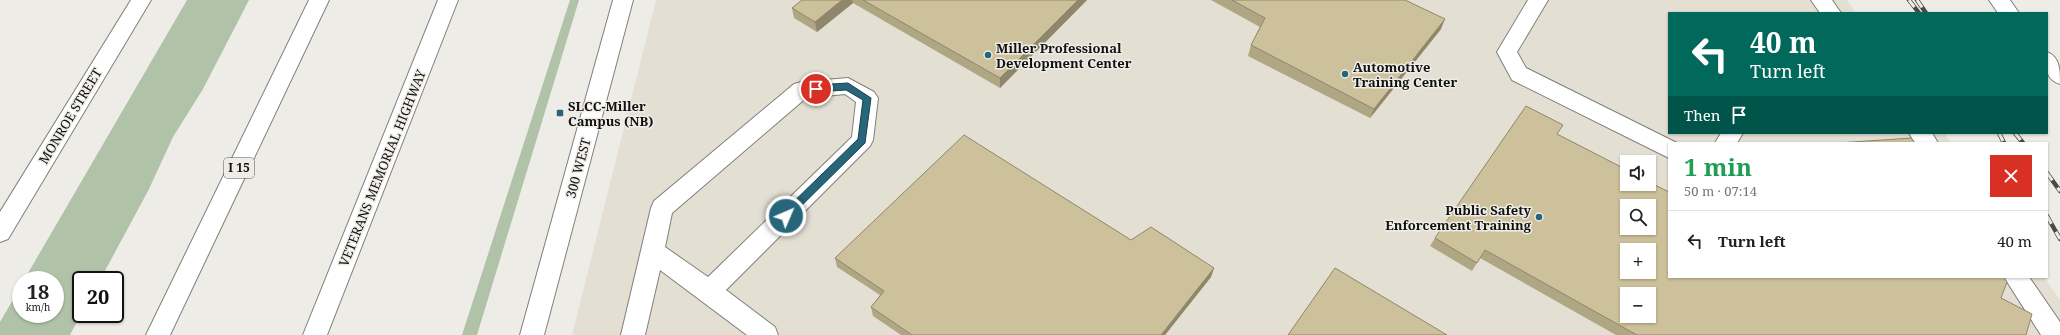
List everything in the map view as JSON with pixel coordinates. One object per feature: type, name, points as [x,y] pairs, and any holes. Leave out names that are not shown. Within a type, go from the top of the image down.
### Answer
[{"type":"main road","name":"MONROE STREET","points":[[0,232],[141,0]]},
{"type":"main road","name":"I 15","points":[[158,335],[319,0]]},
{"type":"main road","name":"VETERANS MEMORIAL HIGHWAY","points":[[315,335],[448,0]]},
{"type":"main road","name":"300 WEST","points":[[532,335],[623,0]]},
{"type":"main road","points":[[1538,0],[1507,52],[1519,74],[1668,148]]},
{"type":"main road","points":[[1821,0],[1830,12]]},
{"type":"main road","points":[[1999,0],[2008,12]]},
{"type":"main road","points":[[2048,61],[2060,76]]},
{"type":"main road","points":[[633,335],[662,208],[801,90],[848,86],[867,98],[862,140],[709,291]]},
{"type":"main road","points":[[653,252],[709,291],[766,335]]},
{"type":"main road","points":[[2017,278],[2054,335]]},
{"type":"shaded area","points":[[656,0],[1847,0],[1855,12],[1668,12],[1668,134],[1945,134],[1950,142],[1668,142],[1668,278],[2045,278],[2060,300],[2060,335],[572,335]]},
{"type":"green space","points":[[187,0],[249,0],[203,89],[173,137],[148,191],[105,271],[72,271],[72,323],[76,323],[70,335],[0,335],[0,322],[12,301],[12,323],[64,323],[64,271],[29,271]]},
{"type":"green space","points":[[570,0],[579,0],[477,335],[462,335]]},
{"type":"building","points":[[802,0],[842,0],[815,22],[792,8]]},
{"type":"building","name":"Miller Professional Development Center","points":[[863,0],[1078,0],[1000,78]]},
{"type":"building","name":"Automotive Training Center","points":[[1232,0],[1405,0],[1445,19],[1374,109],[1251,45],[1265,18]]},
{"type":"building","name":"Public Safety Enforcement Training","points":[[1526,106],[1563,125],[1557,134],[1620,166],[1620,191],[1656,191],[1656,186],[1668,192],[1668,278],[2005,278],[2007,282],[2001,298],[2032,314],[2026,335],[1637,335],[1485,250],[1477,263],[1435,238]]},
{"type":"building","points":[[964,135],[1131,240],[1151,227],[1214,268],[1161,335],[912,335],[871,307],[884,291],[835,258]]},
{"type":"building","points":[[1911,138],[1914,142],[1853,142]]},
{"type":"building","points":[[1335,268],[1447,335],[1288,335]]},
{"type":"railway","points":[[1909,0],[1918,12]]},
{"type":"railway","points":[[1917,0],[1925,12]]},
{"type":"railway","points":[[2000,134],[2004,142]]},
{"type":"railway","points":[[2016,134],[2022,142]]},
{"type":"railway","points":[[2048,174],[2060,191]]},
{"type":"railway","points":[[2048,218],[2060,239]]},
{"type":"place","name":"Miller Professional Development Center","points":[[988,55]]},
{"type":"place","name":"Automotive Training Center","points":[[1345,74]]},
{"type":"place","name":"SLCC-Miller Campus (NB)","points":[[560,113]]},
{"type":"place","name":"Public Safety Enforcement Training","points":[[1539,217]]},
{"type":"route","points":[[786,216],[862,140],[867,98],[848,86],[816,89]]}]
